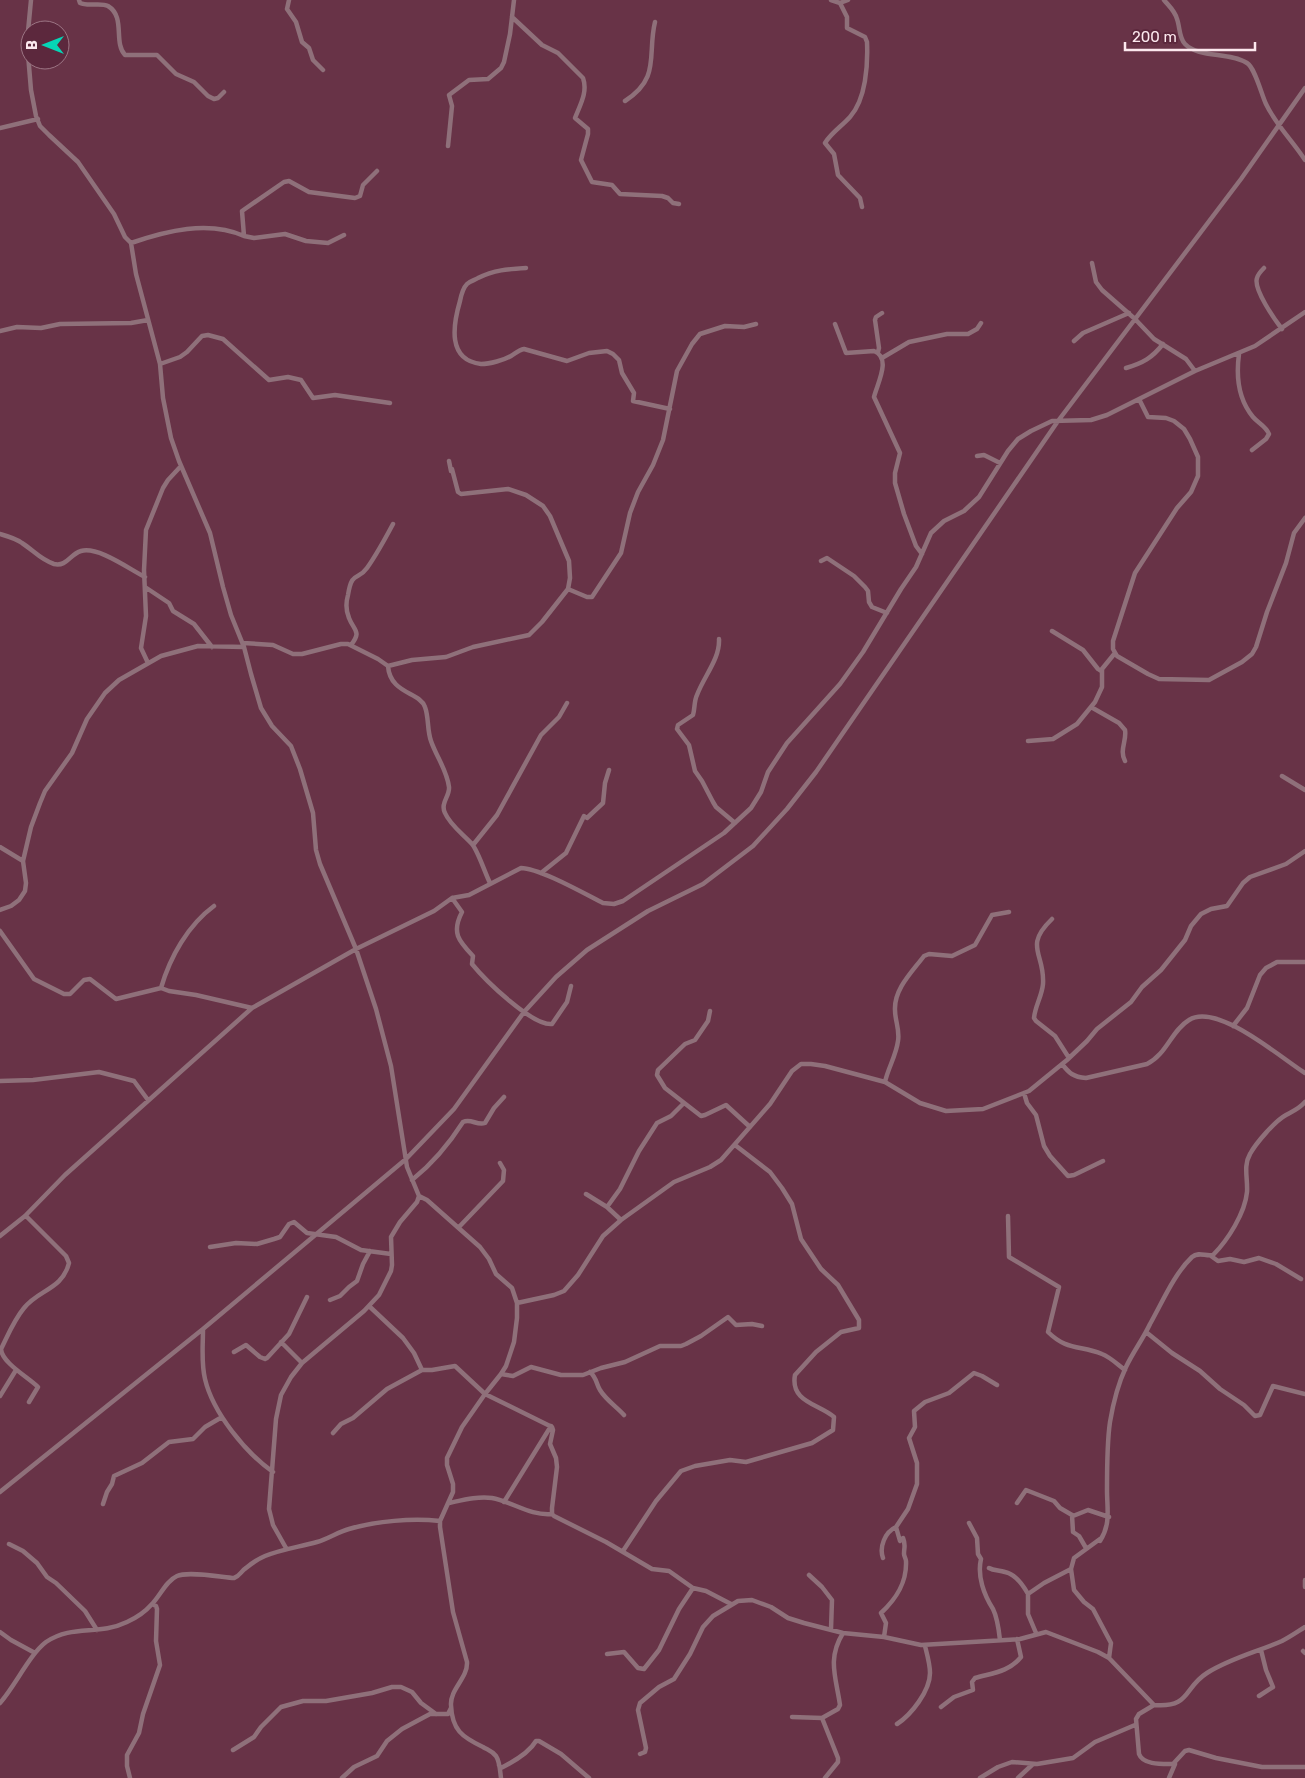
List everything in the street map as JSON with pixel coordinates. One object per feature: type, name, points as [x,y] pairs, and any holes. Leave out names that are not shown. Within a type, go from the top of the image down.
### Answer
[{"type":"street","points":[[31,0],[27,42],[31,90],[36,116],[40,126],[48,135],[71,155],[85,171],[97,192],[114,214],[125,237],[131,244],[136,274],[160,364],[163,398],[171,438],[210,533],[223,587],[244,645],[262,708],[272,726],[291,746],[300,769],[313,813],[316,850],[320,864],[356,949],[389,1056],[406,1158],[412,1180],[419,1196],[427,1200],[480,1247],[489,1259],[496,1274],[512,1288],[517,1304],[517,1329],[511,1353],[502,1374],[485,1394],[462,1427],[448,1456],[447,1464],[453,1488],[452,1496],[440,1521],[453,1612],[467,1662],[467,1669],[454,1691],[451,1701],[454,1724],[460,1734],[492,1752],[497,1758],[502,1778]]},
{"type":"street","points":[[79,0],[84,4],[104,4],[112,9],[117,16],[122,50],[125,55],[156,55],[174,73],[194,82],[212,98],[218,98],[224,92]]},
{"type":"street","points":[[289,0],[287,9],[296,22],[302,42],[309,48],[313,60],[323,70]]},
{"type":"street","points":[[448,146],[452,106],[449,96],[469,80],[488,79],[501,68],[504,62],[514,0]]},
{"type":"street","points":[[831,0],[840,2],[848,0]]},
{"type":"street","points":[[1164,0],[1177,17],[1182,41],[1189,48],[1237,58],[1245,61],[1252,67],[1266,105],[1279,127],[1296,146],[1305,160]]},
{"type":"street","points":[[840,2],[847,17],[847,28],[865,37],[867,42],[866,75],[862,92],[853,112],[825,143],[834,154],[838,175],[860,198],[862,208]]},
{"type":"street","points":[[512,17],[542,45],[558,53],[583,78],[585,83],[583,100],[575,118],[588,129],[581,160],[592,182],[612,185],[620,194],[662,196],[668,198],[673,203],[679,204]]},
{"type":"street","points":[[625,101],[636,93],[649,75],[655,22]]},
{"type":"street","points":[[0,1492],[203,1329],[406,1158],[454,1109],[524,1012],[556,977],[587,950],[648,911],[703,884],[754,846],[787,809],[816,772],[1058,421],[1279,127],[1305,88]]},
{"type":"street","points":[[0,128],[38,119]]},
{"type":"street","points":[[244,236],[242,211],[284,182],[289,181],[309,192],[355,198],[360,196],[364,185],[377,171]]},
{"type":"street","points":[[131,244],[160,234],[185,230],[219,229],[254,238],[285,234],[306,241],[328,243],[344,235]]},
{"type":"street","points":[[1092,263],[1096,282],[1102,290],[1129,313],[1154,339],[1186,359],[1195,371]]},
{"type":"street","points":[[526,268],[494,271],[467,284],[457,311],[454,337],[455,345],[467,358],[479,363],[487,363],[503,360],[524,349],[567,361],[589,353],[608,352],[613,354],[618,360],[622,373],[634,393],[633,401],[670,409]]},
{"type":"street","points":[[1264,268],[1257,277],[1257,285],[1270,313],[1282,329]]},
{"type":"street","points":[[882,312],[875,320],[878,352],[882,358],[882,372],[874,397],[900,453],[895,473],[896,483],[916,546],[922,554]]},
{"type":"street","points":[[0,1236],[26,1216],[65,1174],[252,1008],[356,949],[434,911],[452,898],[469,894],[521,868],[541,873],[603,903],[618,903],[623,902],[705,846],[751,808],[768,772],[787,743],[840,684],[864,652],[916,567],[927,540],[935,528],[944,521],[958,515],[979,497],[1000,463],[1018,439],[1048,423],[1100,418],[1195,371],[1255,346],[1305,312]]},
{"type":"street","points":[[1074,341],[1083,333],[1129,313]]},
{"type":"street","points":[[0,331],[18,327],[41,328],[60,324],[131,323],[148,320]]},
{"type":"street","points":[[882,358],[909,342],[947,334],[968,334],[977,329],[981,323]]},
{"type":"street","points":[[568,589],[586,597],[592,597],[620,553],[630,514],[643,480],[660,450],[677,371],[699,335],[725,326],[744,327],[756,324]]},
{"type":"street","points":[[834,324],[846,353],[878,352]]},
{"type":"street","points":[[160,364],[180,357],[188,352],[202,336],[208,335],[223,339],[267,379],[274,380],[288,377],[301,380],[313,398],[335,395],[372,402],[390,403]]},
{"type":"street","points":[[1126,368],[1137,365],[1152,356],[1163,344]]},
{"type":"street","points":[[1239,354],[1238,383],[1241,394],[1254,418],[1266,428],[1269,434],[1252,450]]},
{"type":"street","points":[[1139,399],[1148,417],[1166,418],[1174,421],[1184,429],[1195,450],[1199,467],[1196,484],[1177,508],[1135,573],[1113,641],[1117,656],[1159,679],[1209,680],[1242,662],[1252,654],[1256,647],[1286,564],[1294,533],[1305,518]]},
{"type":"street","points":[[977,456],[984,455],[1000,463]]},
{"type":"street","points":[[388,666],[412,660],[446,657],[473,647],[529,635],[542,622],[568,589],[570,578],[569,561],[547,510],[535,500],[515,490],[503,488],[465,494],[458,492],[448,461]]},
{"type":"street","points":[[148,663],[141,648],[146,616],[147,526],[163,488],[181,466]]},
{"type":"street","points":[[351,645],[357,633],[347,611],[347,597],[351,581],[366,570],[379,551],[392,524]]},
{"type":"street","points":[[0,534],[22,543],[46,561],[54,564],[61,565],[80,551],[95,551],[145,576]]},
{"type":"street","points":[[821,561],[827,558],[854,576],[868,590],[872,607],[887,612]]},
{"type":"street","points":[[145,587],[169,603],[173,610],[194,624],[212,646]]},
{"type":"street","points":[[1052,631],[1083,650],[1098,669],[1102,671]]},
{"type":"street","points":[[719,639],[714,662],[695,698],[692,714],[678,725],[678,729],[689,745],[695,771],[716,808],[735,823]]},
{"type":"street","points":[[0,910],[15,903],[25,891],[26,883],[23,861],[31,827],[42,797],[72,753],[100,699],[119,680],[148,663],[161,656],[198,646],[273,645],[293,654],[302,654],[341,644],[351,645],[388,666],[390,677],[394,682],[423,701],[431,741],[445,771],[449,788],[444,802],[444,810],[451,823],[473,845],[490,883]]},
{"type":"street","points":[[1028,741],[1053,739],[1077,724],[1091,707],[1102,687],[1102,671],[1115,653]]},
{"type":"street","points":[[473,845],[496,815],[541,735],[559,717],[567,703]]},
{"type":"street","points":[[1091,707],[1118,723],[1125,730],[1122,752],[1125,762]]},
{"type":"street","points":[[541,873],[566,853],[584,816],[587,818],[603,803],[605,783],[609,770]]},
{"type":"street","points":[[1282,776],[1305,790]]},
{"type":"street","points":[[0,847],[23,861]]},
{"type":"street","points":[[517,1304],[554,1295],[568,1288],[603,1236],[621,1220],[674,1182],[716,1163],[735,1145],[770,1104],[792,1071],[801,1064],[824,1066],[885,1082],[920,1103],[946,1111],[983,1109],[1033,1088],[1069,1058],[1097,1029],[1131,1002],[1142,987],[1153,978],[1185,940],[1191,926],[1201,914],[1211,909],[1228,906],[1243,883],[1250,877],[1286,864],[1305,851]]},
{"type":"street","points":[[452,898],[462,912],[457,921],[457,934],[462,945],[473,956],[472,964],[506,998],[524,1012],[547,1024],[552,1024],[567,1002],[571,986]]},
{"type":"street","points":[[161,988],[183,939],[198,919],[214,906]]},
{"type":"street","points":[[885,1082],[896,1053],[898,1026],[895,1002],[902,984],[924,956],[929,954],[952,956],[975,945],[992,915],[1009,912]]},
{"type":"street","points":[[1052,919],[1037,936],[1043,982],[1034,1018],[1055,1036],[1069,1058]]},
{"type":"street","points":[[0,931],[34,979],[64,994],[70,994],[87,979],[92,980],[116,999],[161,988],[252,1008]]},
{"type":"street","points":[[1233,1026],[1247,1008],[1260,975],[1266,968],[1276,962],[1305,962]]},
{"type":"street","points":[[710,1011],[708,1021],[695,1040],[685,1044],[658,1070],[660,1082],[684,1103],[703,1116],[726,1104],[750,1127]]},
{"type":"street","points":[[1062,1064],[1070,1074],[1086,1078],[1142,1066],[1156,1060],[1190,1019],[1208,1016],[1243,1030],[1305,1073]]},
{"type":"street","points":[[0,1081],[33,1080],[99,1072],[134,1081],[148,1100]]},
{"type":"street","points":[[1024,1092],[1027,1103],[1036,1115],[1044,1146],[1050,1156],[1068,1176],[1103,1161]]},
{"type":"street","points":[[412,1180],[424,1171],[437,1157],[453,1138],[463,1122],[469,1120],[480,1124],[485,1123],[494,1108],[504,1097]]},
{"type":"street","points":[[1211,1256],[1217,1251],[1244,1207],[1247,1188],[1246,1168],[1250,1153],[1260,1139],[1280,1120],[1298,1109],[1305,1102]]},
{"type":"street","points":[[607,1207],[620,1189],[634,1159],[657,1123],[671,1116],[684,1103]]},
{"type":"street","points":[[623,1551],[656,1501],[680,1471],[695,1466],[730,1460],[746,1462],[812,1443],[833,1430],[834,1417],[802,1399],[795,1388],[795,1375],[816,1352],[841,1332],[858,1328],[858,1320],[838,1285],[821,1270],[801,1239],[792,1204],[774,1177],[735,1145]]},
{"type":"street","points":[[459,1227],[503,1181],[504,1170],[500,1163]]},
{"type":"street","points":[[586,1194],[607,1207],[621,1220]]},
{"type":"street","points":[[286,1548],[276,1532],[271,1519],[270,1502],[275,1427],[281,1395],[291,1377],[302,1363],[369,1306],[379,1295],[391,1271],[391,1237],[417,1202],[419,1196]]},
{"type":"street","points":[[26,1216],[66,1256],[69,1263],[66,1272],[55,1286],[33,1299],[24,1308],[1,1349],[1,1353],[16,1370],[38,1387],[29,1402]]},
{"type":"street","points":[[1008,1216],[1009,1257],[1059,1287],[1048,1332],[1057,1340],[1070,1346],[1104,1354],[1125,1370]]},
{"type":"street","points":[[210,1247],[236,1243],[257,1244],[274,1239],[280,1237],[289,1224],[294,1222],[307,1233],[336,1237],[354,1247],[391,1254]]},
{"type":"street","points":[[330,1300],[340,1296],[349,1286],[357,1282],[370,1251]]},
{"type":"street","points":[[1110,1658],[1111,1643],[1093,1609],[1074,1590],[1072,1569],[1074,1558],[1100,1539],[1100,1541],[1105,1532],[1109,1517],[1107,1491],[1110,1422],[1125,1370],[1170,1287],[1192,1257],[1198,1254],[1211,1256],[1218,1261],[1230,1259],[1244,1262],[1259,1258],[1276,1264],[1301,1278]]},
{"type":"street","points":[[234,1352],[246,1345],[265,1359],[290,1331],[307,1297]]},
{"type":"street","points":[[369,1306],[404,1338],[414,1352],[422,1370]]},
{"type":"street","points":[[502,1374],[513,1376],[531,1367],[561,1375],[577,1376],[625,1362],[660,1346],[681,1346],[701,1336],[728,1317],[737,1326],[752,1324],[762,1326]]},
{"type":"street","points":[[203,1329],[202,1352],[205,1380],[222,1418],[251,1453],[273,1472]]},
{"type":"street","points":[[1146,1332],[1172,1353],[1200,1371],[1220,1389],[1244,1405],[1255,1416],[1260,1415],[1273,1386],[1305,1394]]},
{"type":"street","points":[[281,1342],[302,1363]]},
{"type":"street","points":[[333,1434],[341,1424],[353,1418],[387,1389],[422,1370],[455,1366],[485,1394],[551,1426],[553,1430],[550,1444],[557,1463],[552,1514]]},
{"type":"street","points":[[0,1396],[16,1370]]},
{"type":"street","points":[[590,1372],[597,1380],[603,1394],[624,1414]]},
{"type":"street","points":[[883,1558],[881,1551],[886,1536],[889,1530],[896,1527],[908,1509],[917,1484],[917,1463],[909,1438],[915,1427],[914,1412],[932,1398],[948,1393],[973,1373],[997,1385]]},
{"type":"street","points":[[103,1504],[107,1492],[112,1486],[114,1476],[142,1463],[169,1442],[193,1439],[209,1424],[222,1418]]},
{"type":"street","points":[[504,1502],[551,1426]]},
{"type":"street","points":[[1017,1503],[1025,1490],[1028,1490],[1054,1501],[1060,1508],[1073,1516]]},
{"type":"street","points":[[449,1503],[483,1498],[504,1502],[537,1514],[552,1514],[623,1551],[652,1569],[668,1571],[693,1588],[706,1591],[731,1604]]},
{"type":"street","points":[[1073,1516],[1088,1510],[1109,1517]]},
{"type":"street","points":[[1073,1516],[1073,1532],[1079,1536],[1086,1548]]},
{"type":"street","points":[[0,1703],[13,1688],[35,1652],[48,1641],[68,1632],[112,1628],[126,1622],[152,1604],[176,1576],[189,1574],[234,1578],[239,1576],[243,1569],[259,1559],[286,1548],[319,1541],[349,1529],[398,1521],[440,1521]]},
{"type":"street","points":[[969,1523],[977,1538],[983,1590],[994,1611],[1000,1640]]},
{"type":"street","points":[[884,1637],[886,1623],[881,1613],[897,1595],[904,1580],[906,1546],[903,1538],[900,1541],[896,1527]]},
{"type":"street","points":[[9,1544],[23,1551],[37,1563],[46,1576],[56,1582],[85,1611],[97,1630]]},
{"type":"street","points":[[989,1568],[1008,1572],[1020,1581],[1028,1594],[1028,1614],[1036,1633]]},
{"type":"street","points":[[1028,1594],[1044,1583],[1072,1569]]},
{"type":"street","points":[[809,1575],[832,1600],[831,1629]]},
{"type":"street","points":[[1305,1580],[1305,1587]]},
{"type":"street","points":[[607,1654],[624,1652],[638,1668],[644,1669],[659,1650],[679,1609],[693,1588]]},
{"type":"street","points":[[640,1754],[645,1752],[646,1748],[638,1710],[639,1705],[659,1687],[674,1679],[690,1654],[703,1627],[713,1616],[738,1601],[752,1600],[771,1607],[794,1620],[843,1633],[884,1637],[925,1646],[1016,1639],[1046,1632],[1110,1658],[1154,1705]]},
{"type":"street","points":[[130,1778],[127,1755],[139,1733],[143,1714],[160,1665],[156,1641],[157,1609],[152,1604]]},
{"type":"street","points":[[1175,1764],[1145,1761],[1141,1758],[1135,1725],[1139,1714],[1154,1705],[1170,1705],[1180,1701],[1187,1695],[1195,1682],[1206,1674],[1229,1661],[1288,1638],[1305,1627]]},
{"type":"street","points":[[0,1632],[35,1652]]},
{"type":"street","points":[[792,1717],[822,1718],[838,1709],[840,1705],[834,1658],[836,1646],[843,1633]]},
{"type":"street","points":[[941,1707],[954,1697],[973,1690],[972,1682],[974,1678],[1002,1672],[1016,1663],[1021,1657],[1016,1639]]},
{"type":"street","points":[[897,1724],[909,1716],[929,1681],[930,1674],[925,1646]]},
{"type":"street","points":[[1259,1696],[1273,1687],[1261,1650]]},
{"type":"street","points":[[233,1750],[254,1737],[280,1708],[304,1701],[326,1701],[392,1687],[401,1687],[412,1692],[421,1703],[436,1714]]},
{"type":"street","points":[[342,1778],[354,1767],[377,1756],[387,1741],[397,1732],[430,1714],[448,1714],[451,1707]]},
{"type":"street","points":[[822,1718],[838,1758],[838,1762],[825,1778]]},
{"type":"street","points":[[980,1778],[998,1767],[1012,1762],[1033,1764],[1073,1758],[1095,1742],[1135,1725]]},
{"type":"street","points":[[499,1764],[501,1768],[503,1767],[530,1750],[536,1741],[539,1741],[561,1754],[589,1778]]},
{"type":"street","points":[[1169,1778],[1175,1764],[1185,1751],[1189,1750],[1216,1758],[1262,1767],[1305,1767]]},
{"type":"street","points":[[1018,1778],[1033,1764]]}]
